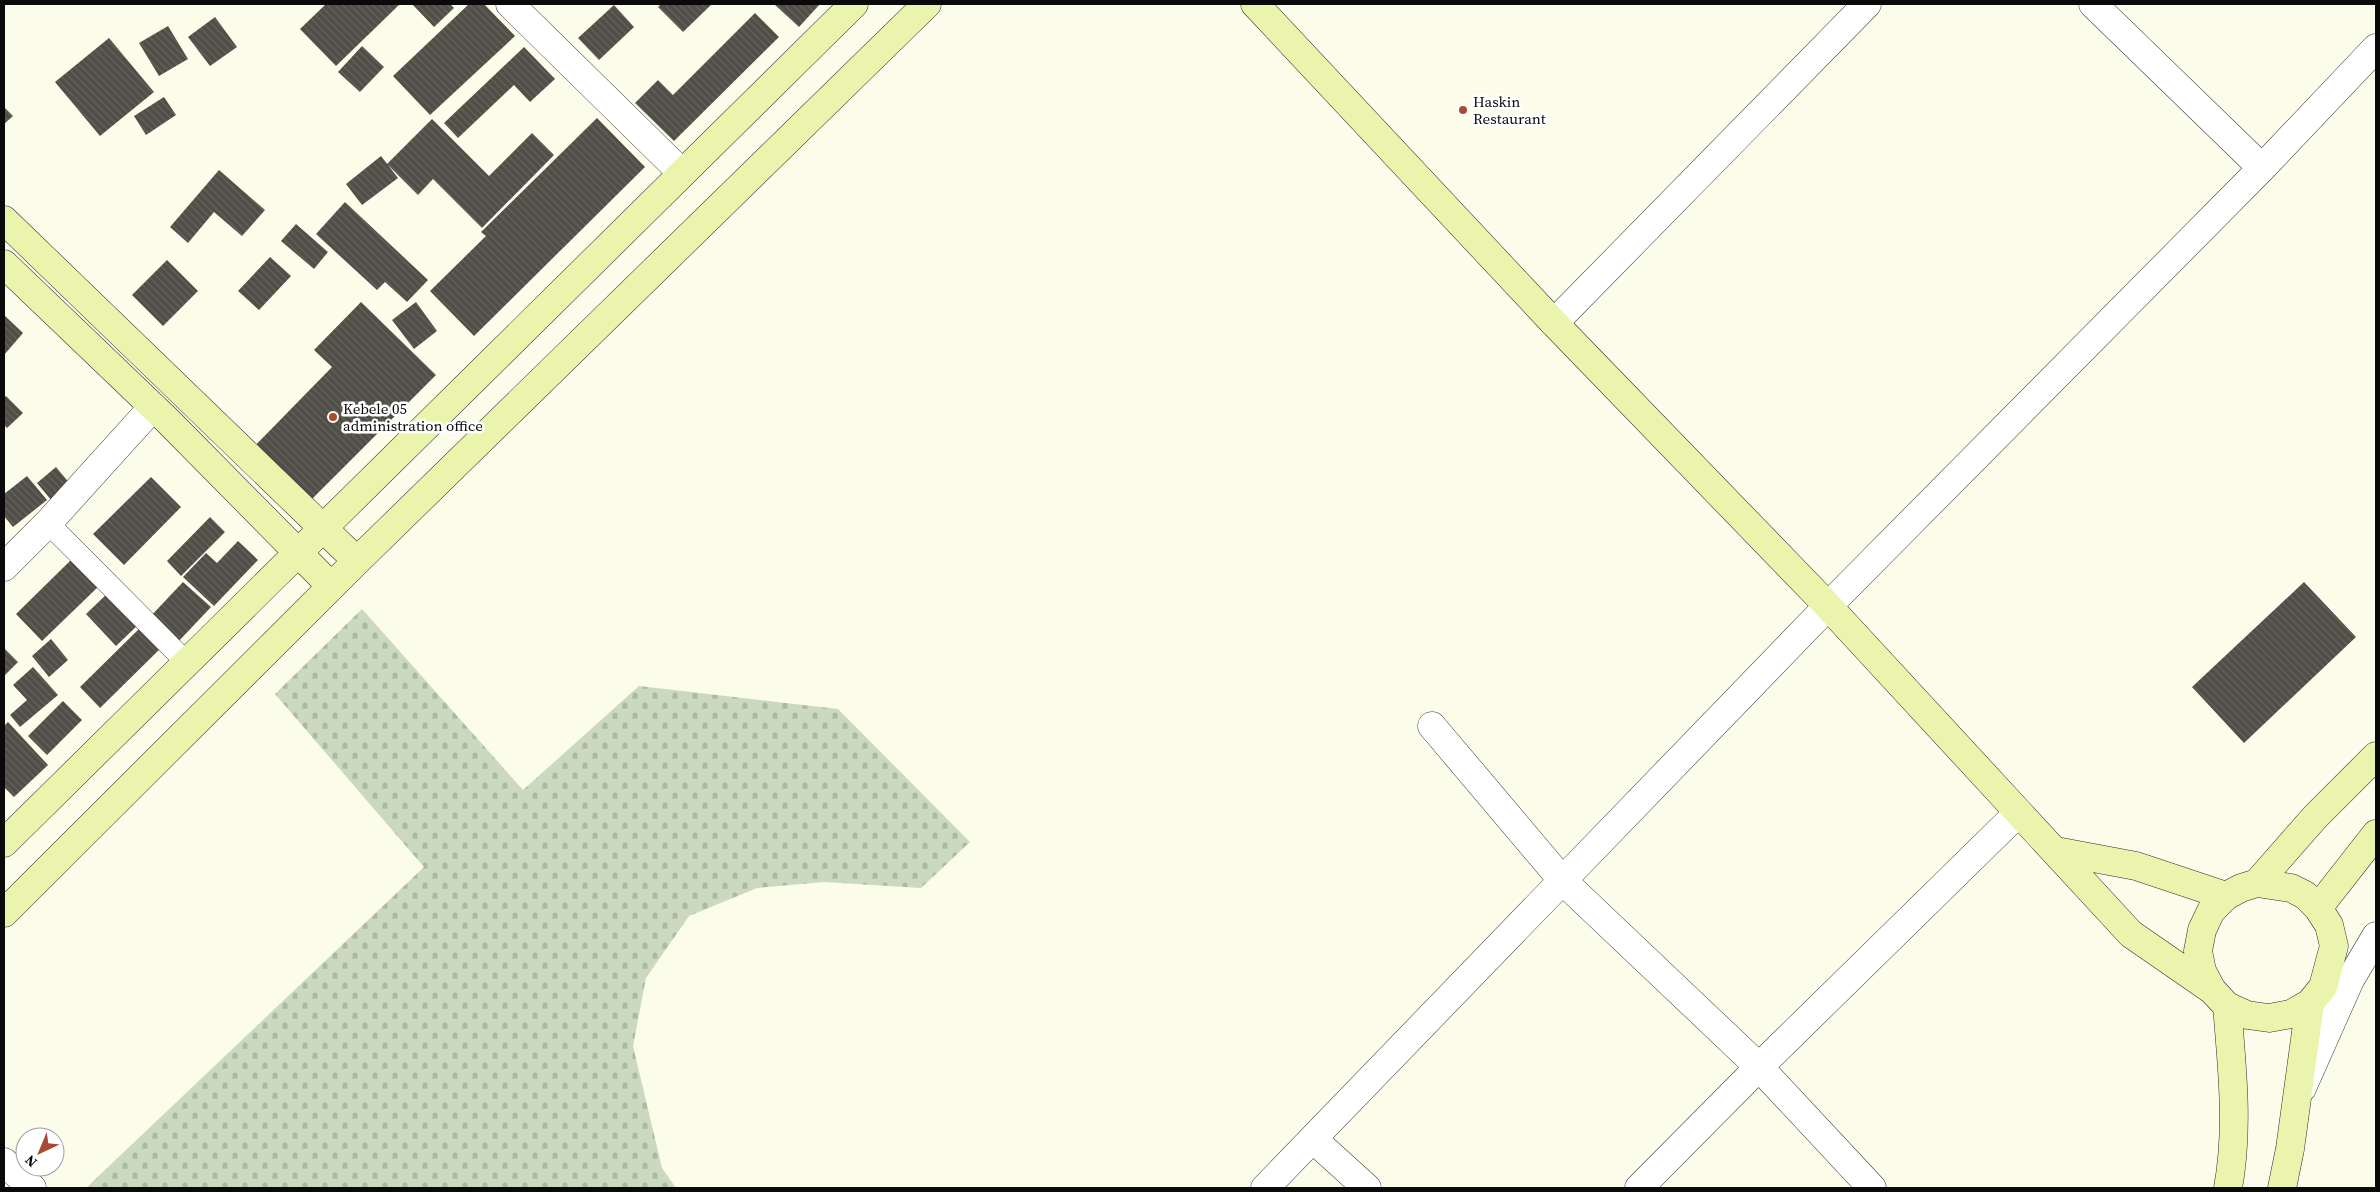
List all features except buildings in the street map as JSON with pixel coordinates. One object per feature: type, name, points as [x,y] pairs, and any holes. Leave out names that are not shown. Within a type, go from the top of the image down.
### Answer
[{"type":"main road","points":[[4,842],[324,529],[854,4]]},
{"type":"main road","points":[[4,913],[357,560],[927,4]]},
{"type":"main road","points":[[1255,4],[1554,323],[1828,606],[2131,934],[2219,998],[2247,1015],[2269,1018],[2291,1014],[2310,1003],[2323,987],[2334,946],[2329,926],[2318,908],[2306,896],[2290,888],[2257,883],[2241,888],[2226,896],[2211,911],[2202,930],[2198,951],[2202,971],[2219,998],[2233,1082],[2233,1151],[2228,1188]]},
{"type":"main road","points":[[4,220],[357,560]]},
{"type":"main road","points":[[4,264],[154,407],[331,586]]},
{"type":"main road","points":[[2257,883],[2315,817],[2376,756]]},
{"type":"main road","points":[[2318,908],[2376,834]]},
{"type":"main road","points":[[2056,851],[2136,866],[2226,896]]},
{"type":"main road","points":[[2282,1188],[2310,1003]]},
{"type":"street","points":[[510,4],[682,174]]},
{"type":"street","points":[[1554,323],[1867,4]]},
{"type":"street","points":[[2093,4],[2262,168]]},
{"type":"street","points":[[1265,1188],[1828,606],[2262,168],[2376,48]]},
{"type":"street","points":[[4,567],[48,523],[154,407]]},
{"type":"street","points":[[1432,726],[1563,881],[1759,1067],[1872,1188]]},
{"type":"street","points":[[1640,1188],[1759,1067],[2018,812]]},
{"type":"street","points":[[2296,1101],[2350,980],[2376,936]]},
{"type":"street","points":[[1312,1139],[1367,1188]]},
{"type":"street","points":[[4,1162],[32,1188]]},
{"type":"lane","points":[[48,523],[187,663]]},
{"type":"green space","points":[[362,609],[523,790],[639,686],[838,709],[970,842],[921,888],[824,882],[757,888],[689,916],[646,978],[633,1046],[662,1168],[676,1188],[86,1188],[424,867],[275,694]]},
{"type":"place","name":"Haskin Restaurant","points":[[1463,110]]},
{"type":"place","name":"Kebele 05 administration office","points":[[333,417]]}]
